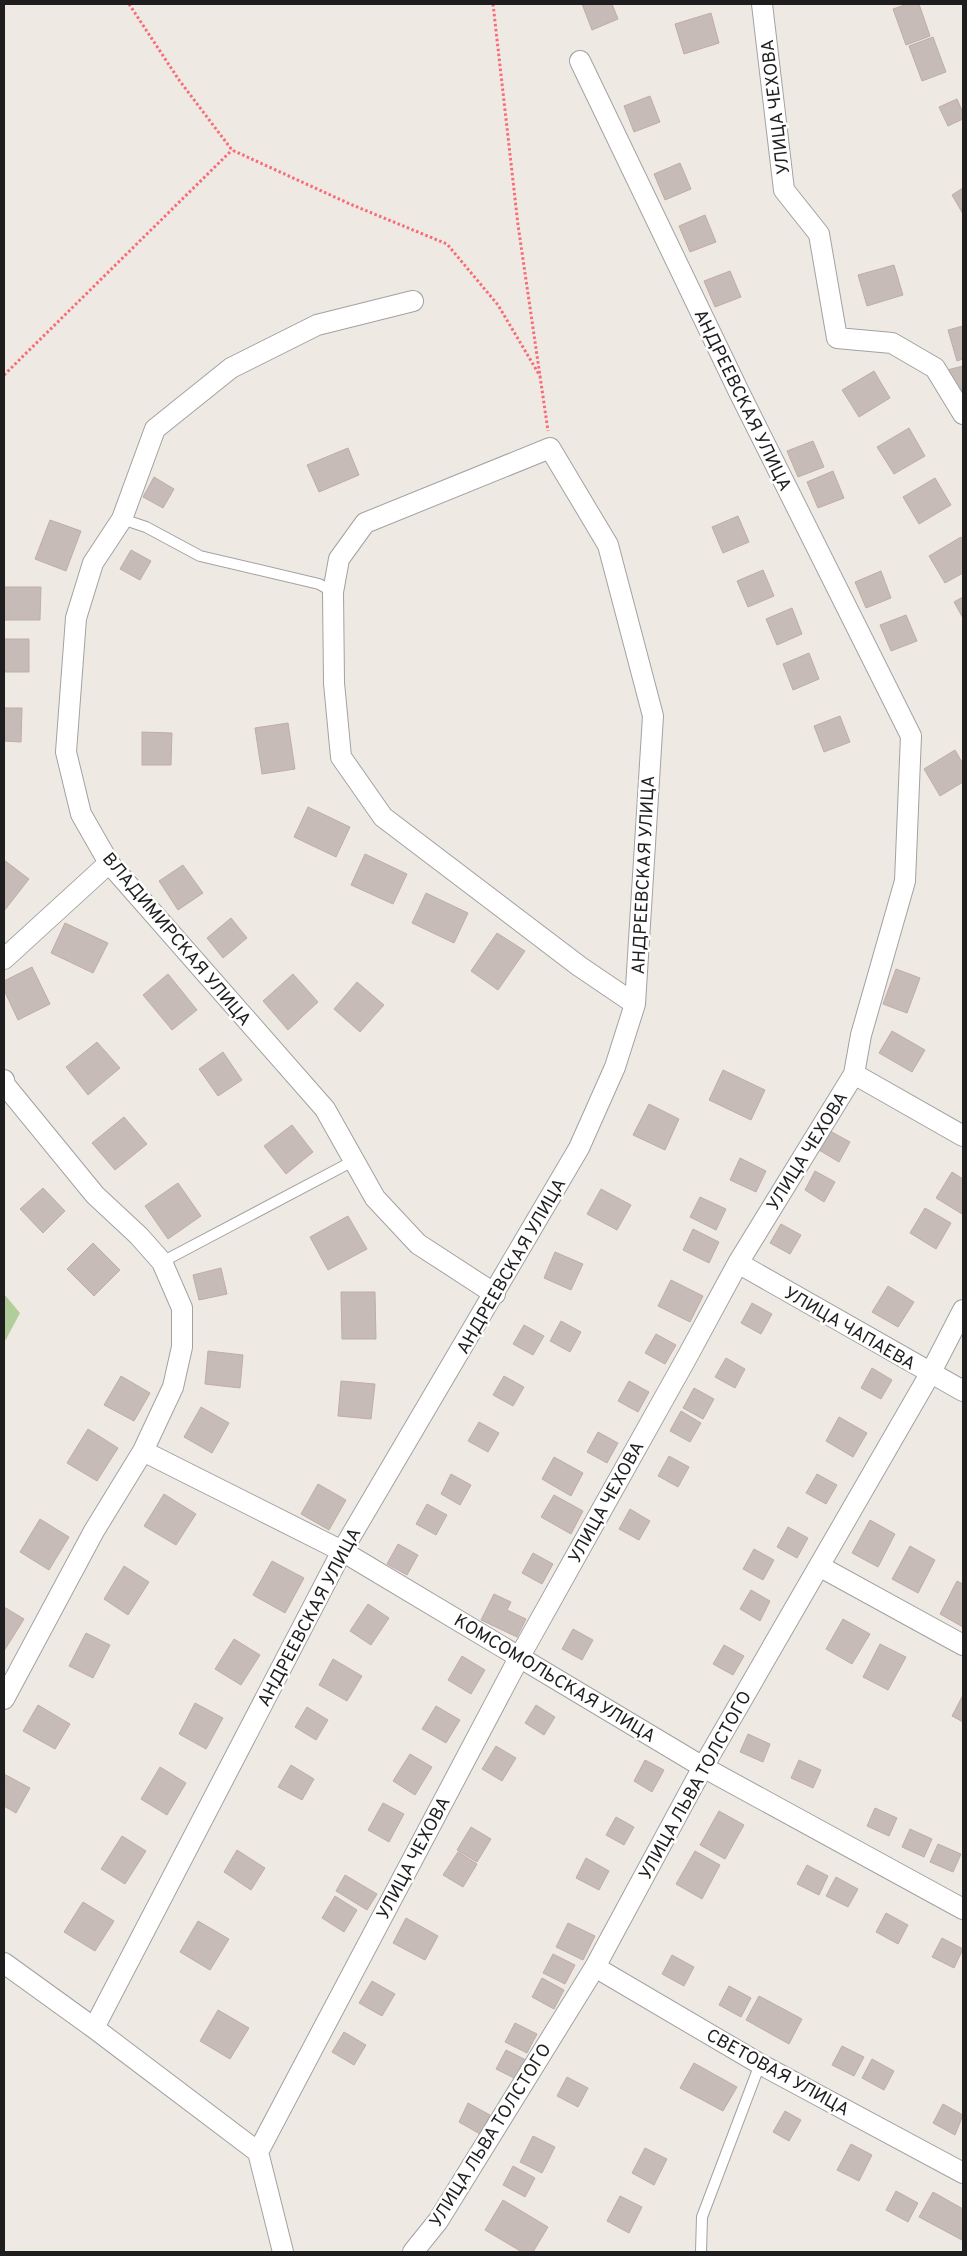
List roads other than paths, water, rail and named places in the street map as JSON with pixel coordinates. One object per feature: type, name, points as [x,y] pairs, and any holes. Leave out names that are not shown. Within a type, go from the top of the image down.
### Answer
[{"type":"street","name":"УЛИЦА ЧЕХОВА","points":[[762,4],[784,190],[819,234],[837,338],[892,343],[936,368],[963,414]]},
{"type":"street","name":"АНДРЕЕВСКАЯ УЛИЦА","points":[[580,62],[739,392],[911,736]]},
{"type":"street","name":"ВЛАДИМИРСКАЯ УЛИЦА","points":[[413,301],[316,325],[230,368],[155,429],[122,519],[93,563],[76,618],[66,752],[81,814],[109,863],[325,1109],[375,1198],[418,1244],[495,1294]]},
{"type":"street","name":"АНДРЕЕВСКАЯ УЛИЦА","points":[[94,2028],[342,1551],[495,1294],[579,1148],[615,1066],[635,1004],[653,716],[608,545],[550,448],[365,523],[340,559],[332,592]]},
{"type":"street","points":[[332,592],[334,683],[341,758],[383,817],[579,966],[635,1004]]},
{"type":"street","name":"УЛИЦА ЧЕХОВА","points":[[258,2152],[520,1656],[738,1263],[854,1074],[860,1035],[905,881],[911,736]]},
{"type":"street","points":[[4,959],[109,863]]},
{"type":"street","points":[[854,1074],[963,1136]]},
{"type":"street","points":[[4,1080],[5,1085],[95,1195],[139,1236],[162,1262],[182,1308],[182,1347],[173,1387],[144,1452],[94,1531],[4,1699]]},
{"type":"street","name":"УЛИЦА ЧАПАЕВА","points":[[738,1263],[930,1374],[963,1391]]},
{"type":"street","name":"УЛИЦА ЛЬВА ТОЛСТОГО","points":[[413,2252],[438,2220],[595,1967],[703,1767],[930,1374],[963,1310]]},
{"type":"street","name":"КОМСОМОЛЬСКАЯ УЛИЦА","points":[[144,1452],[342,1551],[703,1767],[963,1909]]},
{"type":"street","points":[[818,1566],[963,1645]]},
{"type":"street","points":[[4,1963],[94,2028],[258,2152],[283,2252]]},
{"type":"street","name":"СВЕТОВАЯ УЛИЦА","points":[[595,1967],[760,2064],[963,2173]]},
{"type":"lane","points":[[122,519],[146,527],[200,556],[319,584],[332,592]]},
{"type":"lane","points":[[162,1262],[355,1160]]},
{"type":"lane","points":[[701,2252],[702,2218],[760,2064]]}]
